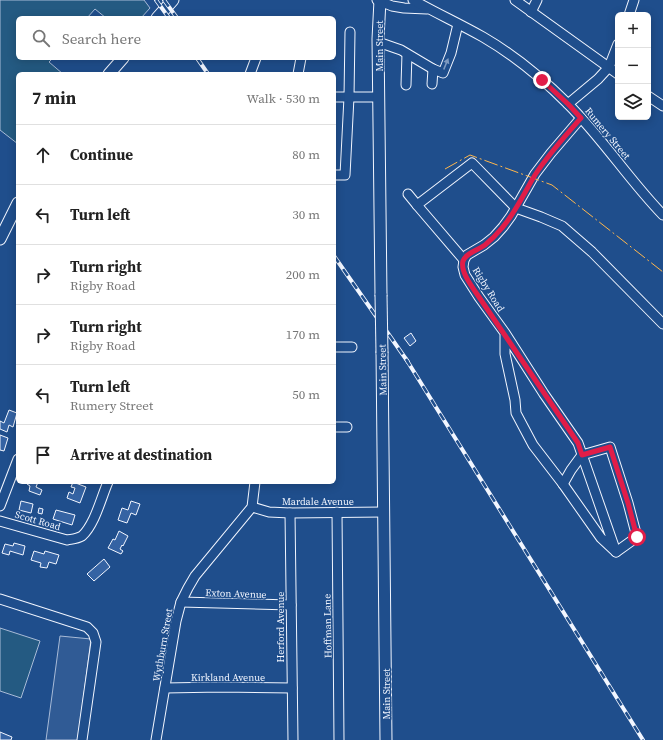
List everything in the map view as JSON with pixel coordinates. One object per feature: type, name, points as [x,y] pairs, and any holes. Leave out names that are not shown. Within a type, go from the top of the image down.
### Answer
[{"type":"main road","points":[[159,16],[172,0]]},
{"type":"main road","name":"Main Street","points":[[379,0],[378,42],[386,740]]},
{"type":"main road","points":[[111,72],[121,60]]},
{"type":"main road","points":[[0,239],[16,207]]},
{"type":"street","name":"Rumery Street","points":[[379,0],[392,6],[428,9]]},
{"type":"street","name":"Rumery Street","points":[[413,0],[484,38],[528,69],[568,104],[581,118],[663,215]]},
{"type":"street","points":[[515,0],[615,72]]},
{"type":"street","points":[[532,12],[537,0]]},
{"type":"street","points":[[629,12],[634,0]]},
{"type":"street","points":[[378,42],[401,50],[433,69],[443,73],[451,53],[458,24]]},
{"type":"street","points":[[336,175],[345,175],[349,97],[350,32]]},
{"type":"street","points":[[568,104],[598,79],[609,67],[616,48]]},
{"type":"street","points":[[406,85],[407,54]]},
{"type":"street","points":[[251,72],[255,60]]},
{"type":"street","points":[[298,72],[301,60]]},
{"type":"street","points":[[432,84],[433,69]]},
{"type":"street","points":[[336,97],[379,97]]},
{"type":"street","points":[[651,98],[663,106]]},
{"type":"street","name":"Rigby Road","points":[[581,118],[551,153],[503,227],[484,245],[467,255],[464,260],[463,267],[465,275],[578,443],[616,552]]},
{"type":"street","points":[[416,205],[472,163],[516,208],[541,216],[562,226],[592,252],[663,324]]},
{"type":"street","points":[[408,194],[464,260]]},
{"type":"street","points":[[505,333],[505,354],[515,400],[516,413],[533,445],[601,538],[616,552],[637,537],[610,447],[582,455],[570,470],[563,484]]},
{"type":"street","points":[[336,347],[352,347]]},
{"type":"street","points":[[336,427],[347,426]]},
{"type":"street","points":[[0,506],[16,464]]},
{"type":"street","name":"Scott Road","points":[[0,521],[67,540],[75,539],[82,536],[90,526],[107,484]]},
{"type":"street","points":[[252,507],[255,484]]},
{"type":"street","name":"Mardale Avenue","points":[[252,507],[269,512],[290,513],[384,512]]},
{"type":"street","name":"Wythburn Street","points":[[156,740],[172,643],[181,602],[195,576],[252,507]]},
{"type":"street","name":"Hoffman Lane","points":[[337,512],[339,740]]},
{"type":"street","name":"Herford Avenue","points":[[290,513],[293,740]]},
{"type":"street","points":[[0,599],[86,627],[93,633],[96,642],[82,740]]},
{"type":"street","name":"Exton Avenue","points":[[181,602],[291,605]]},
{"type":"street","name":"Kirkland Avenue","points":[[165,688],[292,688]]},
{"type":"shaded area","points":[[0,0],[144,0],[150,8],[143,16],[104,16],[95,9],[89,16],[16,16],[16,60],[51,60],[49,62],[61,72],[16,72],[16,142],[0,130]]},
{"type":"shaded area","points":[[0,628],[40,641],[21,698],[0,691]]},
{"type":"shaded area","points":[[60,636],[91,639],[78,740],[46,740]]},
{"type":"building","points":[[411,333],[416,341],[410,346],[404,338]]},
{"type":"building","points":[[9,410],[16,413],[13,427],[9,425],[7,432],[0,429],[0,421],[4,423]]},
{"type":"building","points":[[0,435],[8,438],[4,451],[0,450]]},
{"type":"building","points":[[27,484],[37,484],[36,487],[42,490],[40,495],[29,491],[30,486]]},
{"type":"building","points":[[72,484],[78,484],[86,487],[80,503],[67,498],[69,492],[73,494],[75,488],[71,487]]},
{"type":"building","points":[[21,501],[33,504],[31,513],[19,510]]},
{"type":"building","points":[[131,501],[140,504],[136,515],[131,513],[127,523],[118,520],[122,508],[128,510]]},
{"type":"building","points":[[39,508],[43,509],[42,514],[38,513]]},
{"type":"building","points":[[56,510],[75,515],[72,525],[53,519]]},
{"type":"building","points":[[119,531],[128,536],[120,549],[123,551],[121,554],[108,548],[113,539],[115,540]]},
{"type":"building","points":[[14,543],[25,546],[23,555],[10,551],[9,555],[2,553],[5,544],[13,546]]},
{"type":"building","points":[[34,551],[44,554],[45,551],[59,555],[56,564],[49,562],[47,568],[40,567],[41,563],[31,560]]},
{"type":"building","points":[[104,559],[110,567],[94,581],[87,574]]},
{"type":"building","points":[[0,732],[12,737],[11,740],[0,740]]},
{"type":"railway","points":[[156,0],[168,16]]},
{"type":"railway","points":[[164,0],[176,16]]},
{"type":"railway","points":[[198,60],[207,72]]},
{"type":"railway","points":[[336,259],[408,362]]},
{"type":"railway","points":[[406,359],[643,740]]},
{"type":"power","points":[[445,169],[470,155],[552,185],[663,272]]},
{"type":"route","points":[[542,80],[581,118],[551,153],[503,227],[484,245],[467,255],[464,260],[463,267],[465,275],[479,297],[505,333],[544,394],[578,443],[582,455],[610,447],[637,537]]}]
